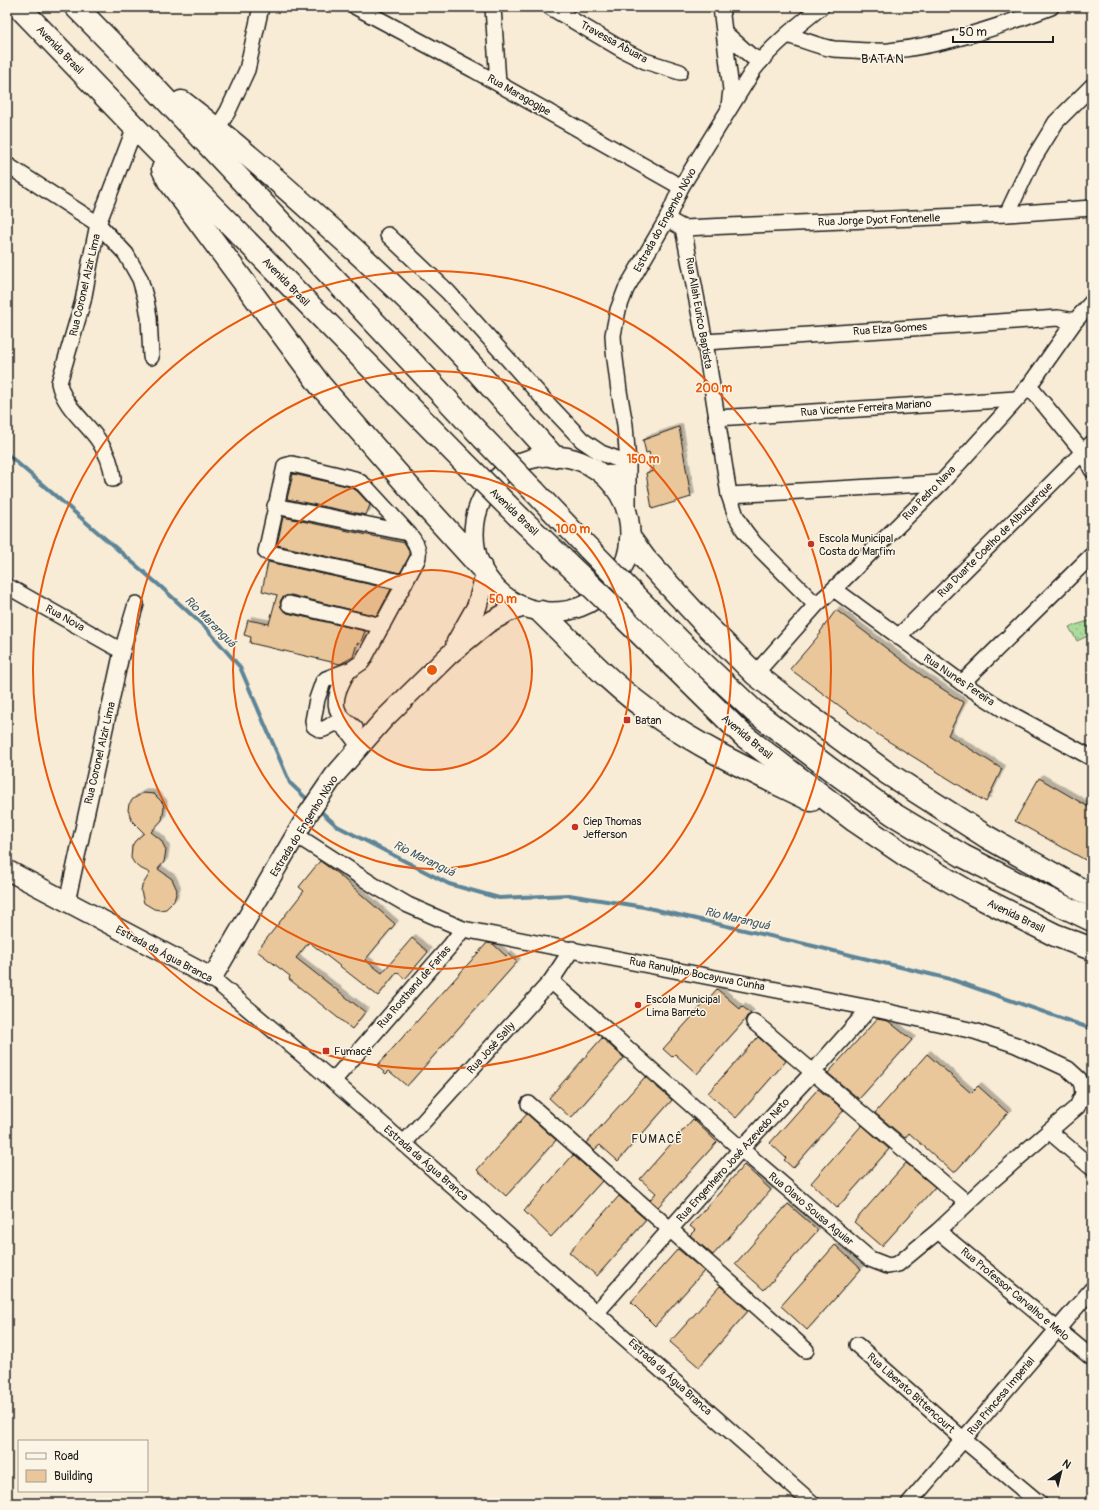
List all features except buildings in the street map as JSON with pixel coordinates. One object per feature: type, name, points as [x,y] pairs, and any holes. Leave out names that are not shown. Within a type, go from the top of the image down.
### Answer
[{"type":"highway","name":"Avenida Brasil","points":[[19,7],[462,460],[744,736],[855,821],[908,857],[971,893],[1055,935],[1092,949]]},
{"type":"highway","points":[[76,7],[136,68],[483,438],[645,606],[755,712],[830,770],[893,814],[963,856],[1092,920]]},
{"type":"highway","points":[[136,68],[217,129],[332,229],[410,301],[553,456]]},
{"type":"highway","points":[[150,142],[169,181],[320,385],[483,571]]},
{"type":"highway","points":[[631,540],[645,559],[704,624],[755,674],[801,710],[887,773],[987,837],[1090,894]]},
{"type":"highway","points":[[532,610],[624,692],[660,719],[683,734],[739,765],[855,821]]},
{"type":"main road","points":[[553,456],[578,460],[600,473],[618,491],[628,515],[631,540],[625,566],[611,587],[591,603],[566,612],[532,610],[508,600],[496,589],[483,571],[475,547],[474,528],[478,509],[486,491],[499,476],[515,465],[533,458],[553,456]]},
{"type":"main road","name":"Estrada do Engenho Nôvo","points":[[449,655],[477,606],[483,571]]},
{"type":"main road","name":"Estrada do Engenho Nôvo","points":[[212,978],[308,814],[334,776],[363,742],[384,719],[449,655],[488,623],[508,612],[532,610]]},
{"type":"main road","name":"Estrada da Água Branca","points":[[7,870],[212,978]]},
{"type":"street","points":[[217,129],[228,111],[247,70],[261,7]]},
{"type":"street","name":"Rua Maragogipe","points":[[356,7],[498,83],[681,187]]},
{"type":"street","points":[[493,7],[498,83]]},
{"type":"street","name":"Travessa Abuara","points":[[550,7],[623,50],[645,61],[680,72]]},
{"type":"street","points":[[721,7],[731,90],[728,110]]},
{"type":"street","name":"Estrada do Engenho Nôvo","points":[[628,515],[628,468],[625,425],[619,391],[613,335],[618,310],[626,289],[667,219],[681,187],[738,93],[761,61],[787,35],[821,7]]},
{"type":"street","points":[[787,35],[833,48],[887,51],[916,47],[971,34],[1020,19],[1051,7]]},
{"type":"street","points":[[724,33],[750,56],[761,61]]},
{"type":"street","points":[[1008,214],[1032,161],[1056,122],[1092,86]]},
{"type":"street","name":"Rua Coronel Alzir Lima","points":[[113,479],[109,458],[99,441],[77,415],[64,396],[59,383],[82,309],[98,224],[135,127]]},
{"type":"street","points":[[7,165],[98,224],[126,254],[140,279],[146,300],[149,317],[151,357]]},
{"type":"street","name":"Rua Jorge Dyot Fontenelle","points":[[683,228],[1008,214],[1092,208]]},
{"type":"street","points":[[667,219],[683,228]]},
{"type":"street","name":"Rua Allah Eurico Baptista","points":[[683,228],[705,342],[729,495],[736,516],[754,543],[816,605]]},
{"type":"street","points":[[388,235],[448,292],[582,440],[601,454],[628,468]]},
{"type":"street","name":"Rua Pedro Nava","points":[[755,674],[816,605],[941,483],[1029,386],[1075,321],[1092,302]]},
{"type":"street","name":"Rua Elza Gomes","points":[[705,342],[1058,318],[1075,321]]},
{"type":"street","points":[[1029,386],[1088,448],[1092,470]]},
{"type":"street","name":"Rua Vicente Ferreira Mariano","points":[[716,418],[1016,399]]},
{"type":"street","name":"Rua Duarte Coelho de Albuquerque","points":[[898,637],[1088,448]]},
{"type":"street","points":[[363,742],[339,724],[335,724],[321,730],[314,726],[313,721],[317,698],[323,682],[326,679],[348,671],[362,662],[405,583],[418,557],[415,541],[363,484],[355,479],[292,464],[285,466],[266,552],[405,583]]},
{"type":"street","points":[[600,473],[628,468]]},
{"type":"street","points":[[729,495],[941,483]]},
{"type":"street","points":[[275,506],[408,533]]},
{"type":"street","points":[[962,683],[1092,555]]},
{"type":"street","name":"Rua Nova","points":[[7,586],[122,651]]},
{"type":"street","name":"Rua Nunes Pereira","points":[[834,589],[962,683],[1009,713],[1092,758]]},
{"type":"street","name":"Rua Coronel Alzir Lima","points":[[66,902],[122,651],[136,604]]},
{"type":"street","points":[[289,604],[382,626]]},
{"type":"street","points":[[348,671],[339,689],[336,708],[363,742]]},
{"type":"street","name":"Rua Ranulpho Bocayuva Cunha","points":[[296,835],[375,886],[408,904],[463,929],[870,1008],[974,1031],[1016,1045],[1068,1069],[1080,1079],[1082,1094],[1077,1107]]},
{"type":"street","name":"Rua Rosthand de Farias","points":[[333,1080],[450,946],[463,929]]},
{"type":"street","name":"Rua José Sally","points":[[404,1143],[551,981],[572,949]]},
{"type":"street","name":"Estrada da Água Branca","points":[[212,978],[333,1080],[812,1503]]},
{"type":"street","name":"Rua Olavo Sousa Aguiar","points":[[551,981],[741,1150],[870,1259],[888,1266],[898,1264],[938,1231],[1077,1107]]},
{"type":"street","name":"Rua Engenheiro José Azevedo Neto","points":[[597,1312],[870,1008]]},
{"type":"street","points":[[754,1022],[814,1071],[968,1203]]},
{"type":"street","points":[[529,1104],[806,1350]]},
{"type":"street","points":[[1049,1131],[1092,1168]]},
{"type":"street","name":"Rua Professor Carvalho e Melo","points":[[938,1231],[1092,1358]]},
{"type":"street","name":"Rua Princesa Imperial","points":[[909,1503],[1092,1289]]},
{"type":"street","name":"Rua Liberato Bittencourt","points":[[857,1344],[964,1440],[1039,1503]]},
{"type":"green space","points":[[1092,620],[1092,634],[1077,641],[1069,627]]},
{"type":"waterway","name":"Rio Maranguá","points":[[7,454],[160,586],[207,629],[240,667],[290,783],[310,802]]},
{"type":"waterway","name":"Rio Maranguá","points":[[318,809],[337,826],[449,884],[499,898],[569,895],[644,907],[950,979],[1092,1029]]},
{"type":"place","name":"Escola Municipal Costa do Marfim","points":[[811,544]]},
{"type":"place","name":"Batan","points":[[627,720]]},
{"type":"place","name":"Ciep Thomas Jefferson","points":[[575,827]]},
{"type":"place","name":"Escola Municipal Lima Barreto","points":[[638,1005]]},
{"type":"place","name":"Fumacê","points":[[326,1051]]},
{"type":"district","name":"BATAN","points":[[883,59]]},
{"type":"district","name":"FUMACÊ","points":[[657,1139]]}]
